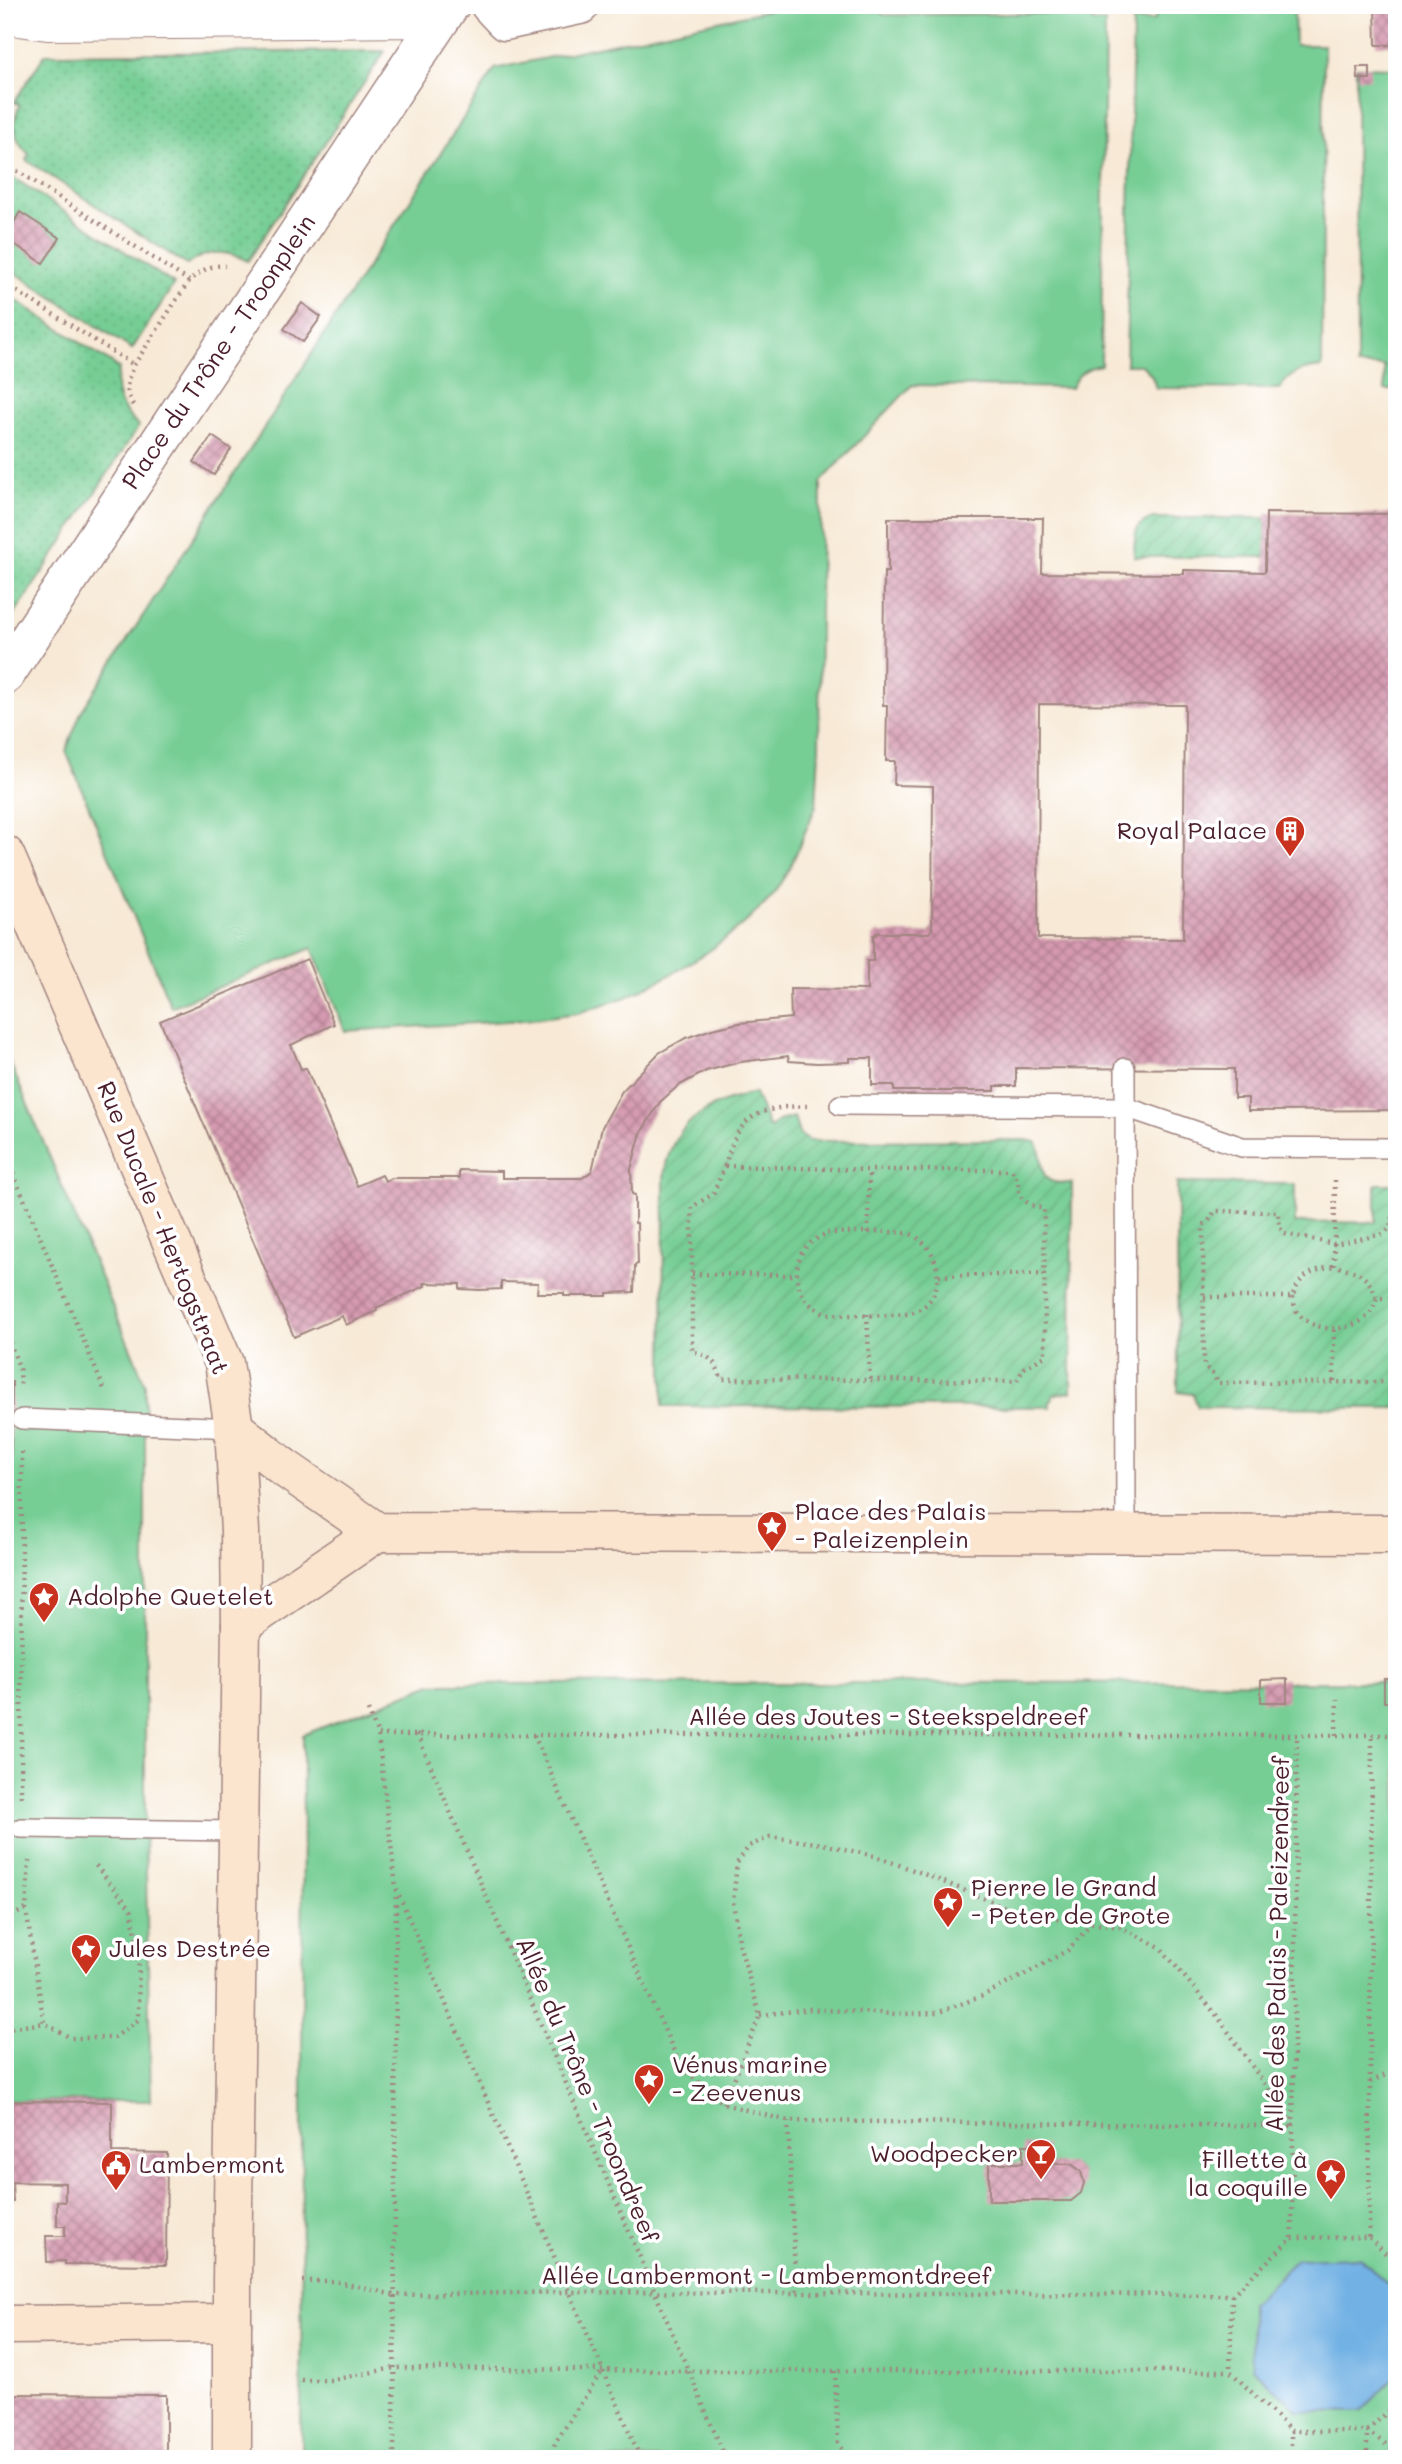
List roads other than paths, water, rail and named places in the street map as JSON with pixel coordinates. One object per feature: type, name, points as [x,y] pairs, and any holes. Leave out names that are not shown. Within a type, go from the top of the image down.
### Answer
[{"type":"main road","name":"Rue Ducale - Hertogstraat","points":[[5,855],[224,1363],[234,1427],[240,1531],[241,1625],[232,2459]]},
{"type":"main road","points":[[234,1427],[283,1467],[377,1532],[1397,1534]]},
{"type":"main road","points":[[241,1625],[377,1532]]},
{"type":"main road","points":[[5,2325],[232,2323]]},
{"type":"street","points":[[490,5],[505,21],[580,5]]},
{"type":"street","name":"Place du Trône - Troonplein","points":[[5,19],[47,25],[417,22],[442,18]]},
{"type":"street","name":"Place du Trône - Troonplein","points":[[5,675],[442,18]]},
{"type":"lane","points":[[1125,1068],[1126,1534]]},
{"type":"lane","points":[[840,1105],[1125,1107],[1242,1147],[1397,1147]]},
{"type":"lane","points":[[22,1419],[234,1427]]},
{"type":"lane","points":[[21,1828],[237,1830]]},
{"type":"water","points":[[1360,2257],[1397,2294],[1397,2374],[1361,2412],[1298,2411],[1252,2367],[1251,2304],[1297,2259]]},
{"type":"place","name":"Royal Palace","points":[[1290,858]]},
{"type":"place","name":"Place des Palais - Paleizenplein","points":[[772,1553]]},
{"type":"place","name":"Adolphe Quetelet","points":[[44,1624]]},
{"type":"place","name":"Pierre le Grand - Peter de Grote","points":[[948,1929]]},
{"type":"place","name":"Jules Destrée","points":[[86,1976]]},
{"type":"place","name":"Vénus marine - Zeevenus","points":[[649,2106]]},
{"type":"place","name":"Woodpecker","points":[[1041,2181]]},
{"type":"place","name":"Lambermont","points":[[116,2192]]},
{"type":"place","name":"Fillette à la coquille","points":[[1331,2201]]}]
